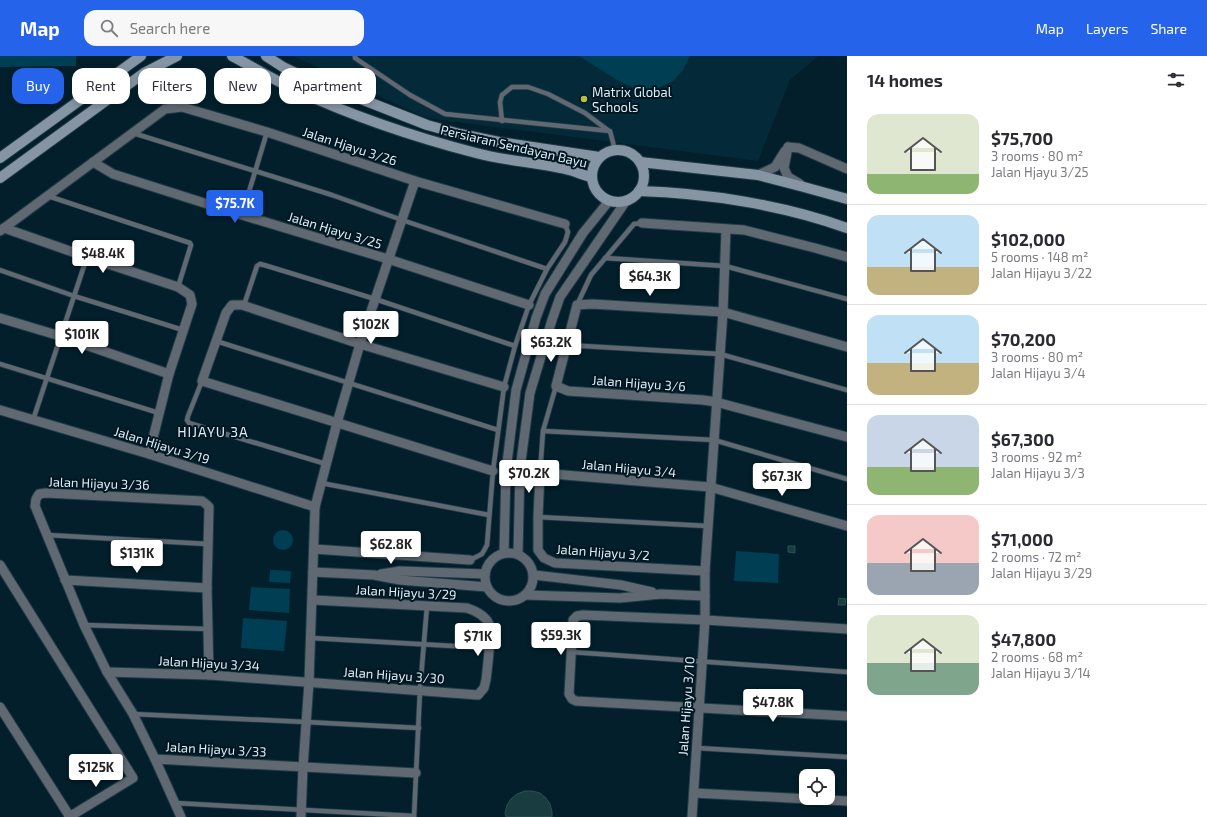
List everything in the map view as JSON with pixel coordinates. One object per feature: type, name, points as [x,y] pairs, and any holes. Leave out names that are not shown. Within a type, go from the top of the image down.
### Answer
[{"type":"street","points":[[0,158],[141,56]]},
{"type":"street","points":[[0,178],[144,73],[176,56]]},
{"type":"street","name":"Persiaran Sendayan Bayu","points":[[232,56],[270,77],[318,100],[378,124],[478,154],[565,169],[591,177]]},
{"type":"street","name":"Persiaran Sendayan Bayu","points":[[266,56],[300,75],[426,125],[499,142],[599,157]]},
{"type":"street","name":"Jalan Hjayu 3/26","points":[[2,229],[165,109],[182,107],[268,132],[415,181],[564,224]]},
{"type":"street","points":[[788,147],[799,148],[847,169]]},
{"type":"street","points":[[758,175],[775,167],[788,147]]},
{"type":"street","points":[[788,147],[784,168],[788,177],[804,187]]},
{"type":"street","points":[[615,150],[623,150],[636,157],[643,169],[644,177],[643,184],[633,197],[626,201],[617,202],[609,201],[596,192],[591,177],[592,170],[599,157],[604,153],[615,150]]},
{"type":"street","name":"Jalan Hjayu 3/25","points":[[93,162],[113,174],[388,259],[529,305]]},
{"type":"street","points":[[640,162],[758,175],[847,199]]},
{"type":"street","points":[[301,813],[309,682],[315,507],[360,344],[415,181]]},
{"type":"street","points":[[639,191],[670,192],[718,198],[788,210],[847,228]]},
{"type":"street","points":[[504,553],[506,471],[516,390],[536,318],[545,294],[583,233],[609,201]]},
{"type":"street","points":[[518,553],[520,469],[530,393],[552,320],[560,297],[626,201]]},
{"type":"street","points":[[642,223],[744,230],[847,257]]},
{"type":"street","name":"Jalan Hijayu 3/10","points":[[692,817],[705,620],[705,571],[710,487],[723,312],[726,228]]},
{"type":"street","points":[[2,229],[178,288],[190,295],[192,304],[169,374],[149,454]]},
{"type":"street","points":[[556,386],[577,305],[592,304],[723,312],[847,347]]},
{"type":"street","points":[[493,471],[202,381],[226,313],[232,305],[244,305],[360,344],[504,386]]},
{"type":"street","points":[[0,318],[60,336],[169,374]]},
{"type":"street","name":"Jalan Hijayu 3/6","points":[[556,386],[568,391],[716,402],[847,437]]},
{"type":"street","name":"Jalan Hijayu 3/19","points":[[0,410],[149,454],[315,507]]},
{"type":"street","points":[[538,516],[540,473]]},
{"type":"street","name":"Jalan Hijayu 3/4","points":[[540,473],[710,487],[847,526]]},
{"type":"street","name":"Jalan Hijayu 3/36","points":[[47,535],[36,506],[36,499],[39,494],[46,493],[202,501],[209,507],[208,544]]},
{"type":"street","name":"Jalan Hijayu 3/2","points":[[538,516],[538,550],[544,558],[555,563],[705,571]]},
{"type":"street","name":"Jalan Hijayu 3/33","points":[[47,535],[84,626],[107,672],[133,714],[155,759],[416,773]]},
{"type":"street","points":[[208,544],[207,588],[209,675]]},
{"type":"street","points":[[314,549],[470,560]]},
{"type":"street","points":[[504,553],[518,553],[528,561],[534,575],[533,582],[526,595],[512,601],[497,598],[491,593],[485,580],[485,574],[491,561],[504,553]]},
{"type":"street","points":[[0,564],[133,778],[70,817],[0,707]]},
{"type":"street","points":[[374,575],[400,571],[485,574]]},
{"type":"street","points":[[313,572],[374,575],[400,580],[487,586]]},
{"type":"street","points":[[534,575],[621,585],[661,594]]},
{"type":"street","points":[[65,580],[207,588]]},
{"type":"street","points":[[526,595],[620,598],[661,594],[705,596]]},
{"type":"street","name":"Jalan Hijayu 3/29","points":[[312,600],[467,608],[474,610],[484,617],[490,626],[489,648]]},
{"type":"street","points":[[847,629],[705,620],[577,616],[574,620],[570,694],[572,699],[576,701],[847,716]]},
{"type":"street","name":"Jalan Hijayu 3/30","points":[[309,682],[478,694],[484,688],[486,680],[489,648]]},
{"type":"street","name":"Jalan Hijayu 3/34","points":[[107,672],[209,675],[309,682]]},
{"type":"street","points":[[155,759],[181,817]]},
{"type":"street","points":[[694,793],[847,801]]},
{"type":"lane","points":[[354,56],[410,95],[445,114],[610,131]]},
{"type":"lane","points":[[502,121],[500,102],[502,95],[512,87],[528,87],[548,94],[585,113],[610,131],[615,150]]},
{"type":"lane","points":[[242,215],[268,132]]},
{"type":"lane","points":[[133,133],[332,195],[547,269]]},
{"type":"lane","points":[[48,196],[190,243],[178,288]]},
{"type":"lane","points":[[577,305],[591,275],[634,224],[642,223]]},
{"type":"lane","points":[[470,560],[482,554],[487,545],[493,471],[504,386],[515,346],[529,305],[547,269],[565,242],[568,232],[564,224]]},
{"type":"lane","points":[[33,420],[87,257]]},
{"type":"lane","points":[[605,258],[725,266],[847,299]]},
{"type":"lane","points":[[244,305],[257,266],[260,264],[374,299],[515,346]]},
{"type":"lane","points":[[0,270],[74,296],[183,330]]},
{"type":"lane","points":[[216,341],[498,430]]},
{"type":"lane","points":[[566,345],[720,354],[847,390]]},
{"type":"lane","points":[[0,364],[159,414]]},
{"type":"lane","points":[[202,381],[188,416],[187,420],[189,423],[326,464]]},
{"type":"lane","points":[[540,473],[543,431],[556,386]]},
{"type":"lane","points":[[543,431],[714,440],[847,479]]},
{"type":"lane","points":[[321,483],[489,515]]},
{"type":"lane","points":[[538,516],[708,526]]},
{"type":"lane","points":[[47,535],[208,544]]},
{"type":"lane","points":[[175,803],[301,813],[414,816],[420,690],[427,606]]},
{"type":"lane","points":[[84,626],[208,630]]},
{"type":"lane","points":[[311,638],[489,648]]},
{"type":"lane","points":[[572,652],[847,672]]},
{"type":"lane","points":[[133,714],[419,728]]},
{"type":"lane","points":[[697,748],[847,757]]},
{"type":"shaded area","points":[[0,56],[76,56],[76,66],[0,67]]},
{"type":"shaded area","name":"Matrix Global Schools","points":[[293,56],[818,56],[790,80],[758,161],[426,118],[376,95],[376,68],[319,68]]},
{"type":"shaded area","points":[[579,56],[690,56],[683,70],[673,81],[660,87],[646,89],[632,87],[619,81]]},
{"type":"shaded area","points":[[283,530],[290,533],[293,540],[290,547],[283,550],[276,547],[273,540],[276,533]]},
{"type":"shaded area","points":[[736,551],[779,554],[778,583],[734,581]]},
{"type":"shaded area","points":[[270,570],[291,571],[290,583],[269,582]]},
{"type":"shaded area","points":[[251,587],[290,589],[289,613],[249,610]]},
{"type":"shaded area","points":[[243,618],[287,621],[284,651],[241,648]]},
{"type":"building","points":[[788,546],[795,546],[795,553],[788,552]]},
{"type":"building","points":[[839,598],[846,599],[845,605],[838,605]]},
{"type":"building","points":[[525,791],[540,793],[546,798],[550,804],[552,817],[506,817],[505,813],[507,805],[511,799],[517,794]]},
{"type":"place","name":"Matrix Global Schools","points":[[584,99]]},
{"type":"district","name":"HIJAYU 3A","points":[[213,431]]}]
